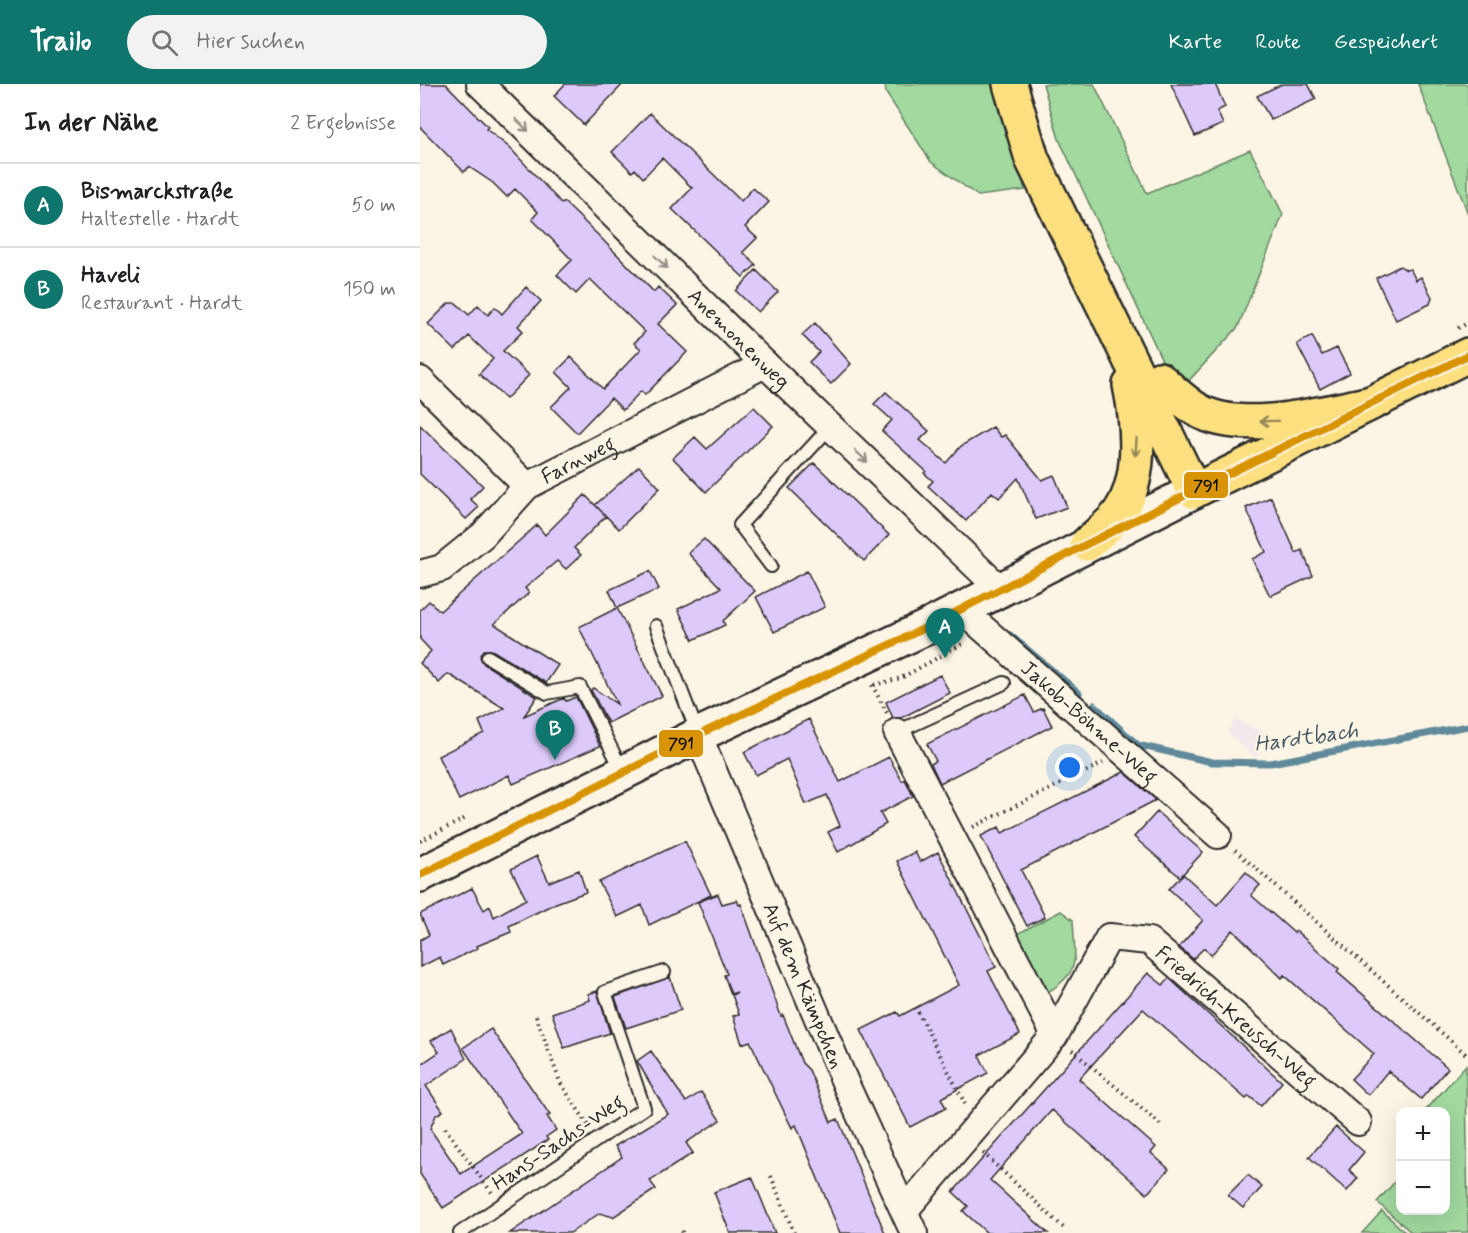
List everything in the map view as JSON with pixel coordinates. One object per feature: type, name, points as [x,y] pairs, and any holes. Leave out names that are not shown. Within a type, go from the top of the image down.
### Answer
[{"type":"main road","points":[[1010,84],[1032,159],[1122,348],[1203,486]]},
{"type":"main road","points":[[1026,84],[1042,142],[1159,379],[1203,486]]},
{"type":"main road","points":[[420,875],[698,735],[859,661],[1001,590],[1086,544],[1368,404],[1458,344]]},
{"type":"main road","points":[[1086,544],[1120,512],[1134,471],[1138,444],[1136,414],[1122,348]]},
{"type":"main road","points":[[1159,379],[1199,411],[1239,421],[1281,421],[1368,404]]},
{"type":"street","name":"Anemonenweg","points":[[480,84],[765,364],[1001,590]]},
{"type":"street","name":"Farnweg","points":[[420,380],[527,486],[765,364]]},
{"type":"street","points":[[420,574],[442,568],[483,535],[527,486]]},
{"type":"street","name":"Jakob-Böhme-Weg","points":[[961,609],[1218,835]]},
{"type":"street","points":[[897,732],[1055,1035]]},
{"type":"street","name":"Auf dem Kämpchen","points":[[698,735],[847,1087],[910,1221]]},
{"type":"street","name":"Friedrich-Kreusch-Weg","points":[[910,1221],[972,1132],[1055,1035],[1109,937],[1149,941],[1358,1122]]},
{"type":"lane","points":[[771,566],[740,525],[831,426]]},
{"type":"lane","points":[[656,626],[698,735]]},
{"type":"lane","points":[[488,657],[547,693],[580,687],[623,773]]},
{"type":"lane","points":[[897,732],[1004,682]]},
{"type":"lane","name":"Hans-Sachs-Weg","points":[[460,1233],[644,1108],[605,992],[664,972]]},
{"type":"path","points":[[1458,344],[1468,323]]},
{"type":"path","points":[[859,661],[897,732]]},
{"type":"path","points":[[953,837],[1125,752]]},
{"type":"path","points":[[1218,835],[1468,1056]]},
{"type":"path","points":[[918,1012],[972,1132],[1066,1230]]},
{"type":"path","points":[[536,1016],[560,1082],[597,1138]]},
{"type":"path","points":[[1055,1035],[1161,1125]]},
{"type":"path","points":[[445,1128],[500,1204]]},
{"type":"path","points":[[771,1176],[794,1233]]},
{"type":"shaded area","points":[[1236,719],[1268,736],[1255,758],[1227,732]]},
{"type":"green space","points":[[885,84],[996,84],[1025,190],[978,196],[931,162],[886,93]]},
{"type":"green space","points":[[1043,84],[1094,84],[1147,193],[1250,150],[1283,214],[1238,327],[1184,386],[1162,360],[1059,139]]},
{"type":"green space","points":[[1418,84],[1468,84],[1468,214]]},
{"type":"green space","points":[[1061,911],[1073,920],[1075,956],[1070,972],[1064,980],[1043,995],[1013,936]]},
{"type":"green space","points":[[1466,1065],[1468,1232],[1412,1233],[1377,1202],[1396,1181],[1396,1215],[1450,1215],[1450,1107],[1429,1107]]},
{"type":"green space","points":[[1382,1211],[1406,1233],[1362,1233]]},
{"type":"building","points":[[420,84],[446,84],[488,127],[486,129],[510,148],[562,204],[564,202],[654,292],[658,287],[677,305],[658,324],[687,352],[645,395],[641,391],[623,410],[611,398],[577,433],[551,407],[571,387],[556,372],[571,357],[603,389],[641,349],[634,343],[645,332],[590,279],[576,294],[557,275],[572,260],[532,219],[538,212],[515,189],[507,197],[493,183],[469,167],[464,172],[420,127]]},
{"type":"building","points":[[565,84],[623,84],[584,125],[554,96]]},
{"type":"building","points":[[1171,84],[1215,84],[1225,107],[1217,111],[1223,124],[1195,136]]},
{"type":"building","points":[[1282,84],[1308,84],[1316,99],[1271,120],[1257,96]]},
{"type":"building","points":[[650,113],[741,201],[753,188],[769,202],[745,227],[757,238],[743,252],[756,265],[743,277],[672,209],[692,188],[662,158],[643,178],[635,169],[632,172],[612,152]]},
{"type":"building","points":[[1400,266],[1406,270],[1410,269],[1416,280],[1421,277],[1432,297],[1430,304],[1396,320],[1376,278]]},
{"type":"building","points":[[756,270],[778,292],[758,312],[736,291]]},
{"type":"building","points":[[526,287],[541,301],[518,326],[523,331],[503,351],[529,375],[506,399],[479,374],[493,359],[469,336],[455,350],[428,324],[449,303],[456,303],[469,315],[478,305],[488,315],[495,307],[502,314]]},
{"type":"building","points":[[815,323],[851,364],[831,384],[809,362],[819,352],[802,335]]},
{"type":"building","points":[[1312,336],[1322,355],[1337,348],[1350,373],[1320,389],[1297,344]]},
{"type":"building","points":[[886,392],[929,431],[920,440],[946,463],[961,446],[993,427],[1001,437],[1005,435],[1042,480],[1054,475],[1067,507],[1036,519],[1018,478],[999,498],[992,492],[966,521],[928,486],[933,481],[924,473],[926,471],[882,431],[892,420],[874,404]]},
{"type":"building","points":[[754,407],[773,426],[706,492],[673,458],[695,437],[707,449]]},
{"type":"building","points":[[420,425],[483,486],[470,499],[479,507],[466,519],[420,474]]},
{"type":"building","points":[[814,463],[889,535],[864,561],[789,488]]},
{"type":"building","points":[[639,466],[660,488],[619,529],[595,505]]},
{"type":"building","points":[[585,495],[606,516],[574,548],[581,555],[566,569],[557,561],[525,588],[529,593],[494,624],[558,665],[546,683],[492,650],[484,650],[480,657],[484,664],[537,697],[524,716],[564,698],[566,701],[576,697],[600,746],[513,784],[509,775],[459,800],[438,756],[484,733],[479,721],[504,708],[448,674],[439,683],[420,663],[431,651],[420,639],[420,610],[429,601],[440,611],[537,525],[545,535]]},
{"type":"building","points":[[1271,497],[1296,553],[1302,550],[1313,576],[1270,596],[1252,559],[1266,552],[1246,508]]},
{"type":"building","points":[[704,539],[755,591],[723,621],[725,625],[693,640],[678,609],[721,588],[688,553]]},
{"type":"building","points":[[650,571],[659,589],[617,608],[609,590]]},
{"type":"building","points":[[807,571],[825,607],[774,632],[756,597]]},
{"type":"building","points":[[617,608],[662,696],[608,723],[591,690],[593,688],[617,704],[579,627]]},
{"type":"building","points":[[940,675],[950,693],[901,718],[893,718],[886,702]]},
{"type":"building","points":[[1025,695],[1034,712],[1043,708],[1052,726],[940,783],[931,764],[936,761],[927,744]]},
{"type":"building","points":[[809,719],[840,782],[889,757],[902,781],[905,779],[913,796],[880,813],[886,824],[838,852],[828,832],[840,826],[827,795],[806,804],[787,759],[756,775],[744,752]]},
{"type":"building","points":[[1124,772],[1156,800],[1021,870],[1045,917],[1027,926],[981,836],[999,827],[1002,833]]},
{"type":"building","points":[[1157,812],[1203,852],[1180,877],[1134,837]]},
{"type":"building","points":[[685,841],[711,895],[649,925],[642,905],[617,917],[599,882]]},
{"type":"building","points":[[915,852],[920,862],[938,852],[996,967],[988,971],[1020,1034],[979,1055],[988,1073],[941,1098],[946,1108],[910,1127],[861,1030],[897,1012],[900,1016],[959,985],[897,861]]},
{"type":"building","points":[[537,856],[549,882],[579,870],[586,892],[556,903],[509,926],[511,932],[477,946],[478,948],[443,965],[440,957],[420,967],[420,940],[429,935],[420,914],[472,888],[484,910],[490,906],[494,917],[526,899],[511,869]]},
{"type":"building","points":[[1246,872],[1260,885],[1251,895],[1294,933],[1296,931],[1339,969],[1337,972],[1448,1068],[1421,1099],[1388,1071],[1368,1095],[1351,1079],[1374,1054],[1284,975],[1282,978],[1233,930],[1211,955],[1204,948],[1193,959],[1179,947],[1203,920],[1169,889],[1183,874],[1217,905]]},
{"type":"building","points":[[718,894],[722,904],[737,900],[739,905],[741,904],[781,1016],[783,1015],[802,1063],[809,1070],[831,1122],[838,1119],[885,1233],[840,1233],[796,1125],[792,1128],[750,1041],[742,1044],[733,1016],[739,1014],[732,995],[737,992],[731,994],[724,975],[727,974],[698,902]]},
{"type":"building","points":[[1148,973],[1163,985],[1169,978],[1282,1082],[1261,1106],[1249,1096],[1246,1099],[1143,1009],[1079,1079],[1156,1147],[1151,1153],[1169,1169],[1147,1194],[1052,1110],[990,1180],[1048,1233],[987,1233],[963,1211],[968,1206],[953,1192]]},
{"type":"building","points":[[670,977],[681,1010],[626,1028],[615,997]]},
{"type":"building","points":[[597,991],[610,1033],[564,1048],[552,1013],[590,1000],[588,994]]},
{"type":"building","points":[[451,1028],[466,1059],[426,1086],[443,1111],[436,1115],[430,1129],[461,1174],[522,1134],[463,1048],[491,1029],[550,1115],[547,1116],[556,1130],[546,1137],[548,1140],[443,1208],[420,1174],[420,1065],[439,1052],[431,1041]]},
{"type":"building","points":[[651,1051],[686,1102],[701,1092],[720,1120],[686,1143],[693,1153],[650,1181],[656,1189],[613,1217],[600,1213],[570,1233],[510,1233],[622,1157],[615,1146],[668,1114],[637,1061]]},
{"type":"building","points":[[1336,1127],[1364,1152],[1349,1170],[1358,1178],[1347,1191],[1309,1157]]},
{"type":"building","points":[[1248,1175],[1262,1187],[1243,1208],[1228,1195]]},
{"type":"building","points":[[752,1177],[775,1233],[730,1233],[714,1192]]},
{"type":"waterway","name":"Hardtbach","points":[[1010,635],[1079,693]]},
{"type":"waterway","name":"Hardtbach","points":[[1094,705],[1138,745],[1212,762],[1271,763],[1468,726]]},
{"type":"transit line","name":"791","points":[[420,875],[698,735],[927,627],[1087,544],[1468,355]]},
{"type":"place","name":"Bismarckstraße","points":[[945,658]]},
{"type":"place","name":"Haveli","points":[[555,760]]}]
